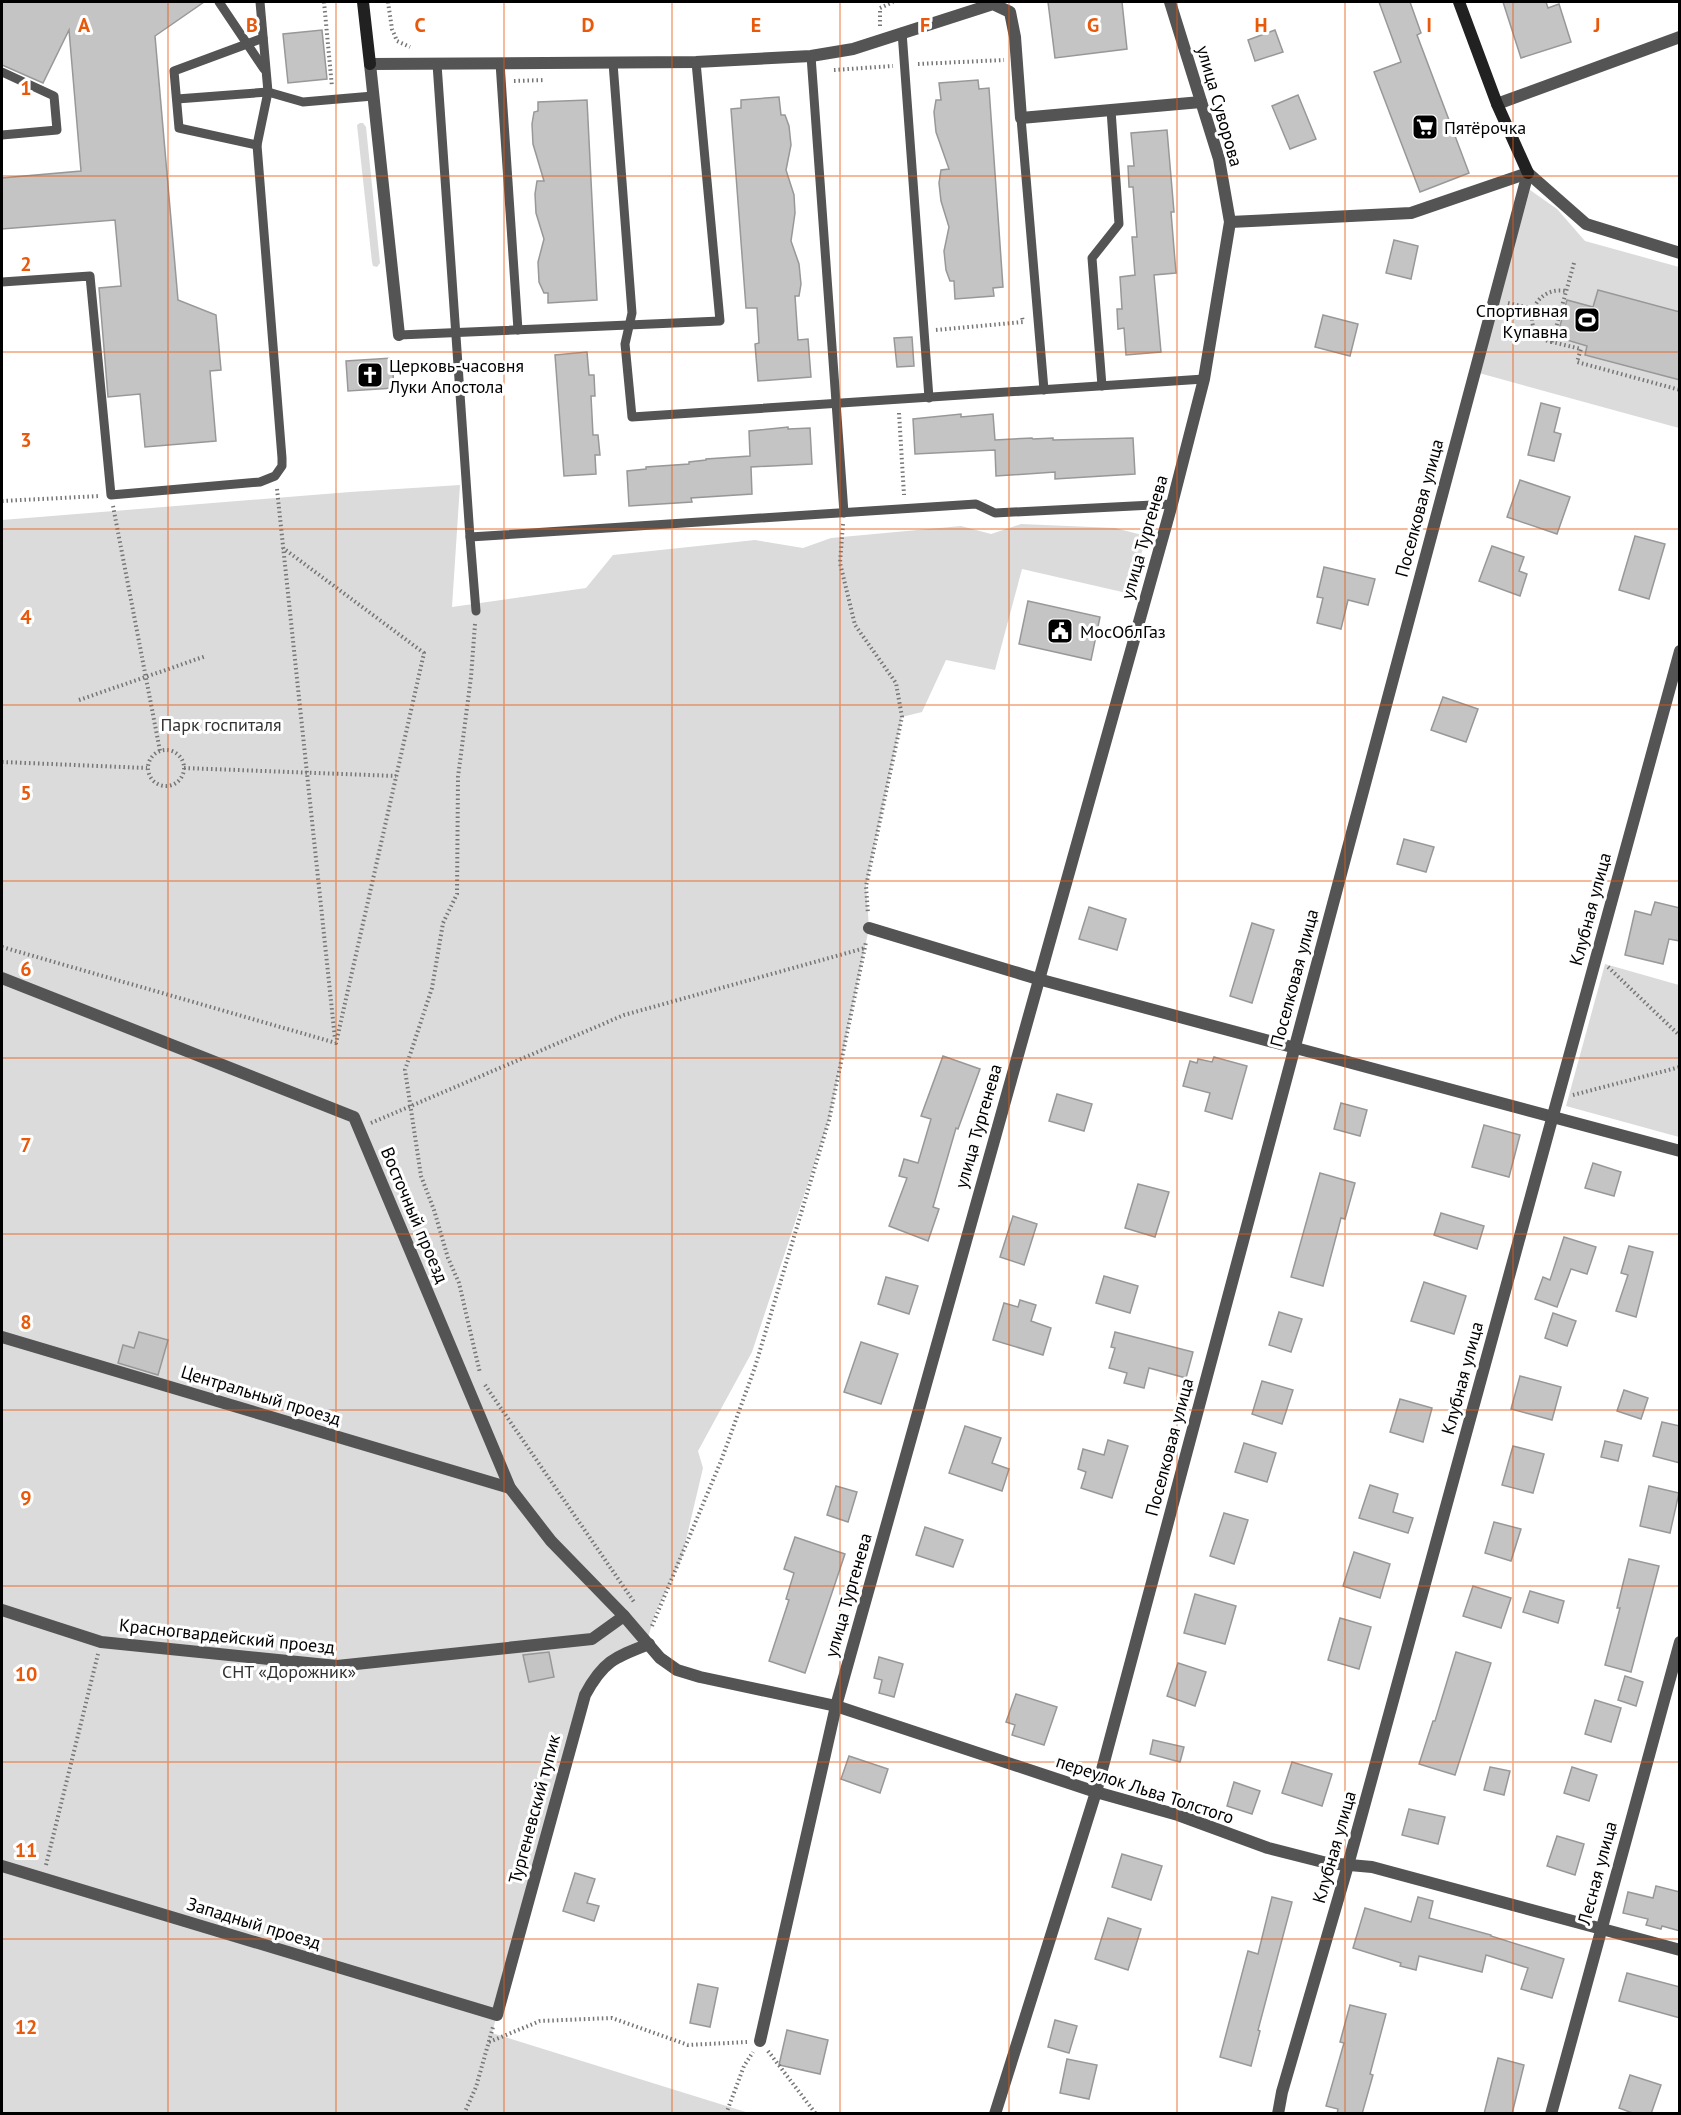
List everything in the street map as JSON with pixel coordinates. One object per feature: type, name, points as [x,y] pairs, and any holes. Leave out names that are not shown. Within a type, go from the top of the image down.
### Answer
[{"type":"street","points":[[363,2],[399,335]]},
{"type":"street","name":"улица Суворова","points":[[1170,2],[1219,159],[1230,222]]},
{"type":"street","points":[[1459,2],[1497,104],[1528,173],[1587,224],[1680,254]]},
{"type":"street","points":[[370,64],[696,62],[811,56],[853,49],[993,4],[1010,12],[1021,118],[1201,102]]},
{"type":"street","points":[[1497,104],[1680,37]]},
{"type":"street","points":[[1230,222],[1411,213],[1528,173]]},
{"type":"street","name":"Поселковая улица","points":[[995,2114],[1096,1792],[1528,173]]},
{"type":"street","name":"улица Тургенева","points":[[760,2041],[836,1706],[1172,504],[1204,379],[1230,222]]},
{"type":"street","name":"Клубная улица","points":[[1278,2114],[1282,2092],[1348,1865],[1680,651]]},
{"type":"street","points":[[869,928],[1038,978],[1680,1151]]},
{"type":"street","name":"Восточный проезд","points":[[2,978],[354,1117],[510,1488],[551,1541],[648,1643]]},
{"type":"street","name":"Центральный проезд","points":[[2,1337],[510,1488]]},
{"type":"street","name":"Красногвардейский проезд","points":[[2,1610],[101,1642],[337,1666],[592,1639],[624,1616]]},
{"type":"street","name":"Лесная улица","points":[[1551,2114],[1680,1642]]},
{"type":"street","name":"переулок Льва Толстого","points":[[648,1643],[660,1658],[677,1670],[836,1706],[1096,1792],[1178,1815],[1268,1848],[1327,1863],[1372,1867],[1680,1950]]},
{"type":"street","name":"Тургеневский тупик","points":[[497,2015],[585,1695],[603,1668],[615,1657],[648,1643]]},
{"type":"street","name":"Западный проезд","points":[[2,1866],[497,2015]]},
{"type":"lane","points":[[219,2],[266,72]]},
{"type":"lane","points":[[2,282],[90,276],[111,495],[260,482],[276,476],[282,466],[282,458],[256,145],[268,92],[260,2]]},
{"type":"lane","points":[[902,32],[929,398]]},
{"type":"lane","points":[[256,145],[179,128],[174,71],[263,38]]},
{"type":"lane","points":[[811,56],[844,513]]},
{"type":"lane","points":[[399,335],[720,321],[696,62]]},
{"type":"lane","points":[[500,63],[518,330]]},
{"type":"lane","points":[[613,63],[632,313],[625,344],[632,417],[1204,379]]},
{"type":"lane","points":[[437,64],[476,611]]},
{"type":"lane","points":[[2,72],[54,96],[57,130],[2,135]]},
{"type":"lane","points":[[177,99],[268,92],[303,102],[373,96]]},
{"type":"lane","points":[[1102,386],[1092,258],[1119,224],[1111,111]]},
{"type":"lane","points":[[1021,118],[1044,390]]},
{"type":"lane","points":[[470,537],[976,504],[995,513],[1172,504]]},
{"type":"path","points":[[324,2],[333,99]]},
{"type":"path","points":[[388,2],[392,29],[398,41],[407,47],[419,47]]},
{"type":"path","points":[[870,29],[880,27],[880,8],[893,2]]},
{"type":"path","points":[[812,71],[1005,60]]},
{"type":"path","points":[[501,82],[555,80]]},
{"type":"path","points":[[1552,342],[1574,263]]},
{"type":"path","points":[[1566,291],[1546,293],[1533,308],[1532,318],[1535,329],[1542,338],[1581,350],[1577,362],[1680,390]]},
{"type":"path","points":[[1508,303],[1560,315]]},
{"type":"path","points":[[924,331],[1023,322],[1022,310]]},
{"type":"path","points":[[899,400],[905,509]]},
{"type":"path","points":[[276,476],[336,1043]]},
{"type":"path","points":[[2,501],[111,495],[160,751]]},
{"type":"path","points":[[648,1643],[655,1614],[682,1557],[721,1461],[755,1367],[829,1120],[869,928],[866,886],[902,717],[896,683],[855,625],[840,563],[844,513]]},
{"type":"path","points":[[283,548],[424,653],[336,1043]]},
{"type":"path","points":[[476,611],[471,677],[458,777],[458,894],[443,923],[432,988],[405,1070],[421,1176],[448,1258],[459,1283],[482,1381],[636,1605]]},
{"type":"path","points":[[79,699],[206,656]]},
{"type":"path","points":[[160,751],[171,751],[176,754],[183,762],[184,768],[181,779],[165,787],[154,783],[147,768],[151,758],[160,751]]},
{"type":"path","points":[[2,762],[147,768]]},
{"type":"path","points":[[184,768],[396,776]]},
{"type":"path","points":[[2,947],[336,1043]]},
{"type":"path","points":[[359,1128],[624,1015],[865,948]]},
{"type":"path","points":[[1596,956],[1680,1036]]},
{"type":"path","points":[[1557,1098],[1680,1067]]},
{"type":"path","points":[[42,1879],[101,1642]]},
{"type":"path","points":[[464,2114],[476,2086],[497,2015]]},
{"type":"path","points":[[489,2042],[540,2021],[612,2018],[688,2045],[760,2041]]},
{"type":"path","points":[[726,2114],[744,2066],[760,2041]]},
{"type":"path","points":[[760,2041],[816,2114]]},
{"type":"green space","points":[[360,123],[366,127],[380,263],[377,267],[373,266],[372,262],[357,125]]},
{"type":"green space","name":"Спортивная Купавна","points":[[1530,190],[1557,209],[1585,241],[1679,267],[1679,428],[1479,373]]},
{"type":"green space","points":[[460,485],[452,607],[586,588],[613,555],[755,540],[803,548],[831,538],[961,526],[991,534],[1021,524],[1115,528],[1146,536],[1131,594],[1022,569],[995,670],[946,660],[922,712],[902,717],[866,886],[869,928],[829,1120],[752,1352],[698,1451],[703,1468],[682,1557],[655,1614],[647,1641],[615,1657],[580,1710],[492,2033],[749,2113],[2,2114],[2,520]]},
{"type":"green space","points":[[1605,964],[1679,985],[1679,1137],[1566,1106]]},
{"type":"building","points":[[2,2],[204,2],[155,36],[178,300],[216,315],[221,370],[210,371],[216,441],[145,447],[140,394],[108,397],[99,288],[121,286],[115,220],[2,229],[2,178],[81,171],[69,30],[43,83],[2,65]]},
{"type":"building","points":[[1048,2],[1122,2],[1127,49],[1055,58]]},
{"type":"building","points":[[1379,2],[1410,2],[1421,33],[1417,35],[1469,173],[1420,192],[1374,72],[1401,62]]},
{"type":"building","points":[[1503,2],[1546,2],[1548,8],[1559,4],[1571,42],[1521,58]]},
{"type":"building","points":[[322,30],[327,79],[288,83],[283,34]]},
{"type":"building","points":[[1275,30],[1283,52],[1255,61],[1248,40]]},
{"type":"building","points":[[978,80],[979,89],[989,88],[1003,287],[993,288],[994,296],[955,299],[954,281],[950,281],[946,270],[944,251],[949,227],[941,201],[939,183],[941,170],[949,169],[936,132],[934,112],[936,100],[941,100],[939,83]]},
{"type":"building","points":[[1298,95],[1316,139],[1290,149],[1272,106]]},
{"type":"building","points":[[779,97],[781,115],[785,115],[789,126],[791,145],[786,170],[794,195],[795,213],[791,241],[799,264],[801,284],[799,296],[795,296],[798,340],[808,339],[811,377],[758,381],[755,344],[759,343],[757,308],[746,308],[731,109],[741,108],[741,100]]},
{"type":"building","points":[[587,100],[597,300],[548,303],[548,293],[544,293],[539,282],[538,262],[544,239],[536,213],[535,194],[537,181],[544,181],[533,144],[534,112],[538,111],[538,102]]},
{"type":"building","points":[[1167,130],[1174,212],[1171,212],[1176,273],[1154,275],[1161,352],[1126,355],[1124,328],[1118,329],[1117,309],[1122,309],[1120,277],[1135,275],[1132,237],[1137,237],[1133,187],[1129,187],[1128,166],[1134,166],[1131,133]]},
{"type":"building","points":[[1394,240],[1418,246],[1411,279],[1386,273]]},
{"type":"building","points":[[1598,290],[1680,312],[1680,380],[1585,355],[1587,346],[1557,337],[1567,300],[1593,307]]},
{"type":"building","points":[[1323,315],[1358,324],[1350,356],[1315,347]]},
{"type":"building","points":[[912,337],[914,366],[897,367],[894,338]]},
{"type":"building","points":[[587,352],[589,375],[594,375],[595,396],[591,396],[593,435],[598,435],[600,455],[595,455],[596,474],[564,476],[555,355]]},
{"type":"building","name":"Церковь-часовня Луки Апостола","points":[[392,358],[394,388],[348,391],[346,361]]},
{"type":"building","points":[[1541,403],[1560,408],[1554,432],[1561,434],[1554,461],[1528,455]]},
{"type":"building","points":[[961,414],[961,417],[993,414],[995,440],[1133,438],[1135,474],[1055,479],[1055,472],[996,476],[995,450],[915,454],[913,419]]},
{"type":"building","points":[[788,427],[788,429],[810,428],[812,464],[751,467],[752,494],[691,498],[692,502],[629,506],[627,471],[646,469],[646,467],[689,464],[689,462],[706,459],[750,456],[749,431]]},
{"type":"building","points":[[1520,480],[1570,497],[1557,534],[1507,517]]},
{"type":"building","points":[[1635,536],[1665,544],[1649,599],[1619,590]]},
{"type":"building","points":[[1492,546],[1524,557],[1519,571],[1527,574],[1520,596],[1479,581]]},
{"type":"building","points":[[1324,567],[1375,579],[1368,605],[1348,600],[1341,629],[1317,623],[1323,598],[1317,597]]},
{"type":"building","name":"МосОблГаз","points":[[1028,601],[1100,617],[1091,660],[1019,644]]},
{"type":"building","points":[[1443,697],[1478,709],[1466,742],[1431,730]]},
{"type":"building","points":[[1404,839],[1434,847],[1426,872],[1397,864]]},
{"type":"building","points":[[1655,902],[1680,908],[1680,941],[1669,939],[1663,964],[1625,955],[1635,911],[1651,915]]},
{"type":"building","points":[[1089,907],[1126,919],[1117,950],[1079,939]]},
{"type":"building","points":[[1252,923],[1274,930],[1252,1003],[1230,996]]},
{"type":"building","points":[[943,1056],[980,1069],[958,1129],[956,1128],[933,1207],[939,1209],[928,1241],[889,1226],[907,1178],[899,1176],[904,1159],[918,1163],[931,1119],[921,1116]]},
{"type":"building","points":[[1214,1057],[1247,1066],[1232,1119],[1205,1111],[1210,1093],[1183,1086],[1190,1061],[1197,1063],[1198,1059],[1212,1062]]},
{"type":"building","points":[[1057,1094],[1092,1104],[1084,1131],[1049,1121]]},
{"type":"building","points":[[1341,1103],[1367,1110],[1360,1136],[1334,1129]]},
{"type":"building","points":[[1484,1125],[1520,1135],[1509,1177],[1472,1167]]},
{"type":"building","points":[[1593,1163],[1621,1172],[1614,1196],[1585,1188]]},
{"type":"building","points":[[1320,1173],[1355,1183],[1345,1219],[1341,1218],[1323,1286],[1291,1277]]},
{"type":"building","points":[[1138,1184],[1169,1192],[1155,1237],[1125,1228]]},
{"type":"building","points":[[1441,1213],[1484,1226],[1477,1249],[1434,1235]]},
{"type":"building","points":[[1013,1216],[1037,1224],[1024,1265],[1000,1257]]},
{"type":"building","points":[[1564,1237],[1596,1247],[1587,1274],[1571,1269],[1557,1307],[1535,1299],[1543,1277],[1550,1280]]},
{"type":"building","points":[[1629,1246],[1653,1252],[1636,1317],[1616,1311],[1628,1275],[1621,1273]]},
{"type":"building","points":[[1104,1276],[1138,1286],[1130,1313],[1096,1303]]},
{"type":"building","points":[[886,1277],[918,1286],[909,1314],[878,1304]]},
{"type":"building","points":[[1424,1282],[1466,1296],[1454,1334],[1411,1321]]},
{"type":"building","points":[[1020,1300],[1036,1305],[1031,1321],[1051,1328],[1043,1355],[993,1340],[1004,1303],[1018,1307]]},
{"type":"building","points":[[1279,1312],[1302,1319],[1291,1352],[1269,1345]]},
{"type":"building","points":[[1553,1313],[1576,1321],[1567,1346],[1545,1338]]},
{"type":"building","points":[[139,1332],[168,1340],[158,1375],[118,1363],[123,1345],[134,1348]]},
{"type":"building","points":[[1115,1332],[1193,1352],[1186,1378],[1149,1368],[1144,1388],[1124,1383],[1127,1373],[1109,1368],[1115,1348],[1111,1347]]},
{"type":"building","points":[[861,1342],[898,1354],[881,1404],[844,1392]]},
{"type":"building","points":[[1520,1376],[1561,1387],[1552,1420],[1511,1409]]},
{"type":"building","points":[[1262,1381],[1293,1390],[1282,1424],[1252,1414]]},
{"type":"building","points":[[1624,1390],[1648,1398],[1641,1419],[1617,1411]]},
{"type":"building","points":[[1400,1399],[1432,1408],[1423,1442],[1390,1432]]},
{"type":"building","points":[[1662,1422],[1680,1426],[1680,1463],[1653,1456]]},
{"type":"building","points":[[965,1426],[1001,1438],[992,1463],[1009,1469],[1002,1491],[949,1473]]},
{"type":"building","points":[[1108,1440],[1128,1446],[1112,1498],[1081,1488],[1086,1472],[1078,1469],[1083,1449],[1104,1455]]},
{"type":"building","points":[[1605,1441],[1622,1445],[1618,1461],[1601,1457]]},
{"type":"building","points":[[1244,1443],[1276,1453],[1267,1482],[1235,1472]]},
{"type":"building","points":[[1513,1446],[1544,1454],[1533,1493],[1502,1485]]},
{"type":"building","points":[[1370,1485],[1398,1494],[1393,1512],[1413,1518],[1408,1533],[1359,1518]]},
{"type":"building","points":[[836,1486],[857,1492],[848,1522],[827,1515]]},
{"type":"building","points":[[1649,1486],[1679,1493],[1670,1533],[1640,1526]]},
{"type":"building","points":[[1224,1513],[1248,1520],[1234,1564],[1210,1556]]},
{"type":"building","points":[[1494,1522],[1521,1529],[1511,1561],[1485,1553]]},
{"type":"building","points":[[925,1527],[963,1540],[953,1567],[916,1555]]},
{"type":"building","points":[[795,1537],[845,1554],[805,1673],[769,1661],[789,1600],[786,1599],[794,1573],[784,1569]]},
{"type":"building","points":[[1354,1552],[1390,1564],[1380,1598],[1343,1586]]},
{"type":"building","points":[[1629,1559],[1659,1566],[1631,1672],[1605,1665],[1620,1608],[1617,1608]]},
{"type":"building","points":[[1473,1586],[1511,1598],[1501,1628],[1463,1616]]},
{"type":"building","points":[[1530,1591],[1564,1601],[1558,1623],[1523,1612]]},
{"type":"building","points":[[1195,1594],[1236,1606],[1225,1644],[1184,1633]]},
{"type":"building","points":[[1340,1618],[1371,1627],[1359,1669],[1328,1660]]},
{"type":"building","points":[[549,1652],[554,1677],[529,1682],[523,1655]]},
{"type":"building","points":[[1456,1652],[1491,1663],[1455,1775],[1419,1764]]},
{"type":"building","points":[[879,1657],[903,1664],[894,1697],[879,1693],[882,1680],[874,1678]]},
{"type":"building","points":[[1178,1663],[1206,1672],[1195,1706],[1167,1696]]},
{"type":"building","points":[[1625,1676],[1643,1682],[1636,1706],[1618,1700]]},
{"type":"building","points":[[1016,1694],[1057,1707],[1044,1745],[1012,1735],[1015,1725],[1006,1722]]},
{"type":"building","points":[[1595,1700],[1621,1708],[1611,1742],[1585,1734]]},
{"type":"building","points":[[1153,1740],[1184,1747],[1180,1762],[1150,1754]]},
{"type":"building","points":[[849,1756],[888,1769],[880,1793],[841,1779]]},
{"type":"building","points":[[1292,1762],[1332,1774],[1322,1806],[1282,1793]]},
{"type":"building","points":[[1490,1767],[1510,1771],[1504,1795],[1484,1790]]},
{"type":"building","points":[[1572,1767],[1597,1775],[1589,1801],[1564,1793]]},
{"type":"building","points":[[1234,1782],[1260,1791],[1252,1814],[1227,1806]]},
{"type":"building","points":[[1409,1809],[1445,1817],[1438,1844],[1402,1835]]},
{"type":"building","points":[[1557,1836],[1584,1844],[1575,1875],[1547,1866]]},
{"type":"building","points":[[1122,1854],[1162,1866],[1151,1900],[1112,1887]]},
{"type":"building","points":[[575,1873],[595,1879],[587,1903],[599,1906],[594,1921],[563,1911]]},
{"type":"building","points":[[1656,1886],[1680,1892],[1680,1931],[1646,1925],[1648,1919],[1623,1913],[1628,1892],[1653,1898]]},
{"type":"building","points":[[1272,1897],[1292,1902],[1258,2030],[1260,2031],[1251,2066],[1220,2057],[1248,1951],[1258,1954]]},
{"type":"building","points":[[1418,1897],[1433,1901],[1429,1918],[1564,1959],[1552,1998],[1521,1989],[1528,1968],[1486,1955],[1482,1972],[1419,1956],[1416,1970],[1353,1948],[1365,1908],[1411,1922]]},
{"type":"building","points":[[1108,1918],[1141,1929],[1128,1970],[1095,1959]]},
{"type":"building","points":[[1627,1973],[1680,1987],[1680,2018],[1619,2001]]},
{"type":"building","points":[[698,1984],[718,1988],[710,2027],[690,2023]]},
{"type":"building","points":[[1350,2005],[1386,2014],[1362,2114],[1337,2114],[1338,2109],[1326,2106],[1344,2043],[1340,2042]]},
{"type":"building","points":[[1055,2020],[1077,2026],[1069,2053],[1048,2047]]},
{"type":"building","points":[[787,2030],[828,2040],[820,2074],[779,2065]]},
{"type":"building","points":[[1498,2058],[1524,2065],[1512,2114],[1484,2114]]},
{"type":"building","points":[[1067,2059],[1097,2065],[1089,2099],[1060,2093]]},
{"type":"building","points":[[1630,2075],[1661,2085],[1651,2114],[1635,2114],[1619,2108]]},
{"type":"place","name":"Пятёрочка","points":[[1425,127]]},
{"type":"place","name":"Спортивная Купавна","points":[[1587,320]]},
{"type":"place","name":"Церковь-часовня Луки Апостола","points":[[370,375]]},
{"type":"place","name":"МосОблГаз","points":[[1060,631]]},
{"type":"park label","name":"Парк госпиталя","points":[[221,724]]},
{"type":"park label","name":"СНТ «Дорожник»","points":[[289,1671]]}]
